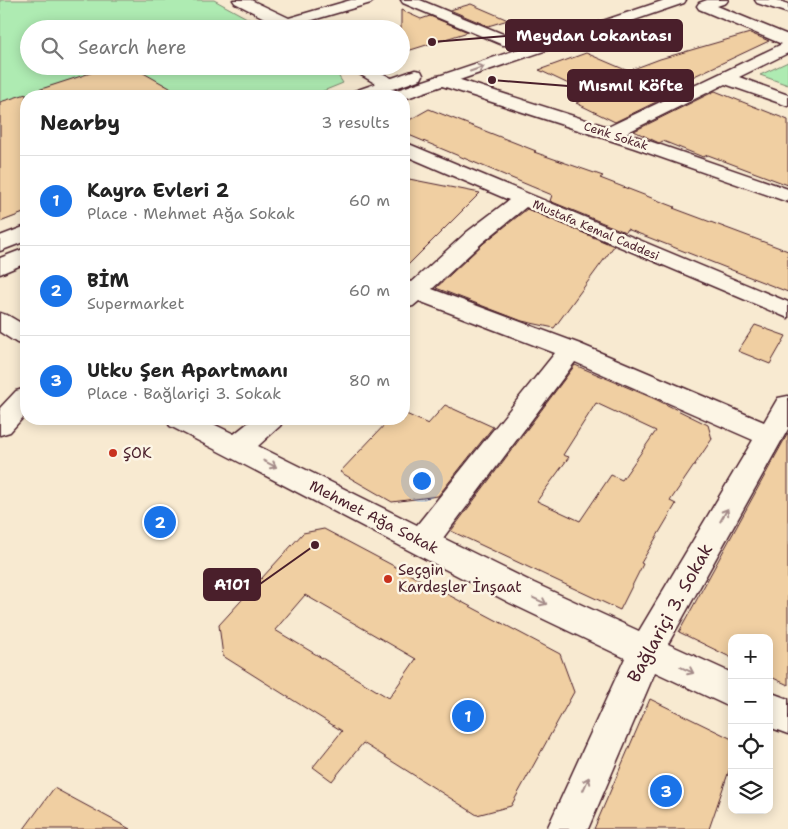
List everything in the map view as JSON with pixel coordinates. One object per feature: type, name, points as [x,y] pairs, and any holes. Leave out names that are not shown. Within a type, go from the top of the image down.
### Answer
[{"type":"street","points":[[240,0],[280,20]]},
{"type":"street","points":[[309,20],[366,0]]},
{"type":"street","points":[[408,0],[509,42]]},
{"type":"street","points":[[393,90],[424,72],[639,0]]},
{"type":"street","points":[[370,75],[393,90],[442,80],[679,0]]},
{"type":"street","points":[[721,0],[704,6],[788,41]]},
{"type":"street","points":[[762,0],[788,9]]},
{"type":"street","points":[[609,134],[788,47]]},
{"type":"street","name":"Cenk Sokak","points":[[424,72],[442,80],[609,134],[788,196]]},
{"type":"street","points":[[725,78],[788,101]]},
{"type":"street","name":"Mustafa Kemal Caddesi","points":[[410,151],[788,311]]},
{"type":"street","points":[[410,291],[522,199]]},
{"type":"street","points":[[0,244],[20,236]]},
{"type":"street","points":[[0,267],[20,259]]},
{"type":"street","points":[[410,294],[571,350],[770,436]]},
{"type":"street","points":[[0,321],[20,333]]},
{"type":"street","points":[[423,542],[571,350]]},
{"type":"street","points":[[0,425],[20,403]]},
{"type":"street","name":"Bağlariçi 3. Sokak","points":[[567,829],[646,651],[788,405]]},
{"type":"street","name":"Mehmet Ağa Sokak","points":[[192,425],[522,593],[728,689]]},
{"type":"street","points":[[237,448],[263,425]]},
{"type":"street","points":[[773,710],[788,717]]},
{"type":"green space","points":[[0,0],[214,0],[251,20],[20,20],[20,75],[338,75],[343,83],[326,90],[20,90],[20,214],[0,222]]},
{"type":"green space","points":[[788,62],[788,85],[760,75]]},
{"type":"building","points":[[471,4],[508,20],[488,26],[450,10]]},
{"type":"building","points":[[401,10],[421,19],[430,16],[468,32],[410,50],[410,20],[401,20]]},
{"type":"building","points":[[750,33],[769,41],[686,80],[695,83],[615,122],[576,103],[594,96],[539,70],[586,53],[628,71],[660,59]]},
{"type":"building","points":[[84,75],[147,75],[173,90],[38,90]]},
{"type":"building","points":[[715,91],[788,120],[788,185],[708,155],[703,157],[663,141],[659,143],[634,131]]},
{"type":"building","points":[[20,96],[20,214],[0,222],[0,102]]},
{"type":"building","points":[[429,109],[536,151],[534,152],[603,176],[600,178],[675,207],[673,208],[788,251],[788,292],[627,229],[625,232],[550,201],[552,195],[410,136],[410,120]]},
{"type":"building","points":[[410,179],[480,193],[410,263]]},
{"type":"building","points":[[527,209],[614,246],[554,328],[522,321],[436,288],[484,243]]},
{"type":"building","points":[[755,325],[786,336],[770,364],[738,351]]},
{"type":"building","points":[[575,365],[655,399],[708,425],[712,439],[670,501],[676,504],[641,563],[643,564],[620,610],[451,531]],"holes":[[[596,403],[656,431],[622,480],[611,475],[580,521],[537,501],[569,457],[563,455]]]},
{"type":"building","points":[[445,405],[493,427],[438,496],[392,502],[340,472],[384,425],[410,425],[410,416],[428,424]]},
{"type":"building","points":[[788,433],[788,685],[773,678],[773,634],[728,634],[728,656],[679,632]]},
{"type":"building","points":[[324,529],[560,654],[574,692],[511,806],[477,815],[363,743],[332,781],[313,767],[342,731],[223,656],[219,625],[303,533]],"holes":[[[305,595],[416,659],[389,698],[275,630]]]},
{"type":"building","points":[[650,699],[728,737],[728,774],[709,829],[594,829]]},
{"type":"building","points":[[54,788],[130,829],[24,829]]},
{"type":"place","name":"Meydan Lokantası","points":[[432,42]]},
{"type":"place","name":"Mısmıl Köfte","points":[[492,80]]},
{"type":"place","name":"ŞOK","points":[[113,453]]},
{"type":"place","name":"BİM","points":[[160,522]]},
{"type":"place","name":"A101","points":[[315,545]]},
{"type":"place","name":"Seçgin Kardeşler İnşaat","points":[[388,579]]},
{"type":"place","name":"Kayra Evleri 2","points":[[468,716]]},
{"type":"place","name":"Utku Şen Apartmanı","points":[[666,791]]}]
